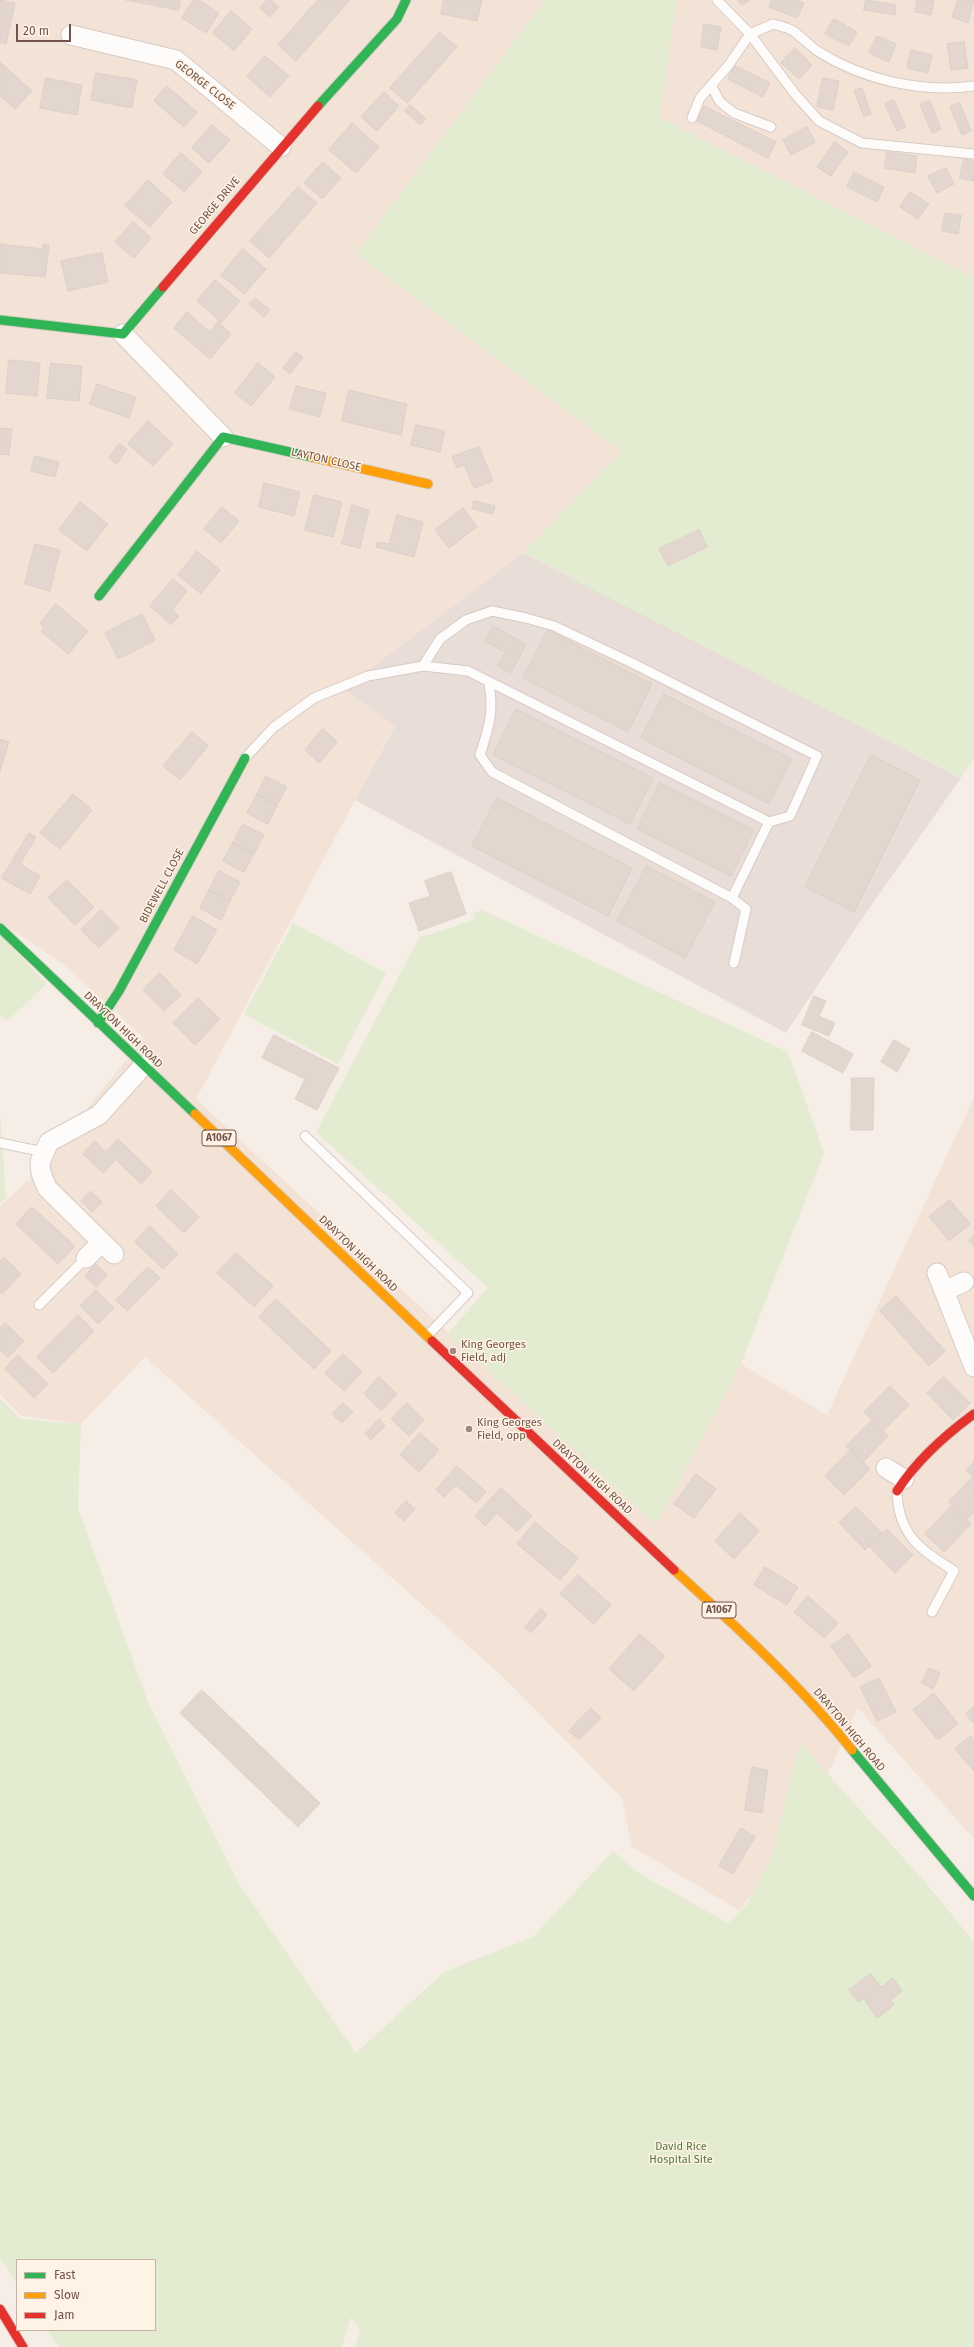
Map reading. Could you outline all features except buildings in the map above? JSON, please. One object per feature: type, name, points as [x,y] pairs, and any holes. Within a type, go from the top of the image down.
[{"type":"street","name":"GEORGE DRIVE","points":[[123,334],[281,147],[397,19],[406,0]]},
{"type":"street","name":"GEORGE CLOSE","points":[[71,35],[176,60],[281,147]]},
{"type":"street","points":[[0,320],[123,334],[223,437],[98,596]]},
{"type":"street","name":"LAYTON CLOSE","points":[[223,437],[428,484]]},
{"type":"street","name":"BIDEWELL CLOSE","points":[[98,1023],[119,991],[245,758]]},
{"type":"street","name":"DRAYTON HIGH ROAD","points":[[0,928],[610,1511],[740,1629],[822,1714],[881,1788],[974,1896]]},
{"type":"street","points":[[86,1258],[108,1248],[46,1188],[41,1173],[40,1162],[50,1142],[99,1114],[143,1066]]},
{"type":"street","points":[[964,1282],[940,1282],[974,1367]]},
{"type":"street","points":[[886,1468],[901,1485],[927,1452],[974,1414]]},
{"type":"street","points":[[0,2309],[23,2347]]},
{"type":"lane","points":[[717,0],[750,34],[795,94],[819,121],[862,143],[974,154]]},
{"type":"lane","points":[[692,118],[700,98],[737,54],[750,34],[773,24],[792,30],[818,52],[860,74],[912,85],[948,89],[974,86]]},
{"type":"lane","points":[[711,85],[720,102],[734,113],[771,127]]},
{"type":"lane","points":[[245,758],[274,727],[314,698],[368,676],[423,666],[468,672],[768,822],[790,816],[817,756],[673,682],[554,626],[492,611],[466,620],[440,639],[423,666]]},
{"type":"lane","points":[[489,682],[492,701],[491,721],[480,755],[492,772],[732,898],[746,909],[734,963]]},
{"type":"lane","points":[[732,898],[768,822]]},
{"type":"lane","points":[[305,1136],[468,1293],[427,1336]]},
{"type":"lane","points":[[0,1143],[44,1152]]},
{"type":"lane","points":[[39,1305],[86,1258]]},
{"type":"lane","points":[[901,1485],[897,1504],[903,1525],[912,1540],[954,1571],[932,1612]]},
{"type":"shaded area","points":[[0,0],[545,0],[356,254],[622,451],[523,553],[345,689],[395,725],[196,1099],[656,1525],[741,1364],[827,1415],[974,1097],[974,1839],[858,1708],[798,1840],[739,1910],[632,1847],[622,1798],[503,1677],[145,1357],[81,1424],[22,1416],[0,1394],[0,1206],[33,1176],[144,1038],[63,964],[0,922]]},
{"type":"shaded area","points":[[672,0],[974,0],[974,278],[659,117]]},
{"type":"shaded area","points":[[523,553],[961,778],[859,923],[786,1033],[355,800],[395,726],[344,689]]},
{"type":"green space","points":[[545,0],[677,0],[659,117],[974,278],[974,759],[961,778],[523,553],[622,451],[356,254]]},
{"type":"green space","points":[[482,910],[788,1052],[824,1153],[741,1364],[656,1525],[448,1333],[488,1288],[316,1132],[419,938],[476,919],[473,913]]},
{"type":"green space","points":[[293,923],[386,973],[338,1064],[244,1014]]},
{"type":"green space","points":[[0,933],[46,984],[8,1021],[0,1015]]},
{"type":"green space","points":[[0,1112],[6,1198],[0,1203]]},
{"type":"green space","name":"David Rice Hospital Site","points":[[0,1399],[21,1419],[81,1424],[78,1508],[148,1702],[239,1884],[356,2053],[444,1972],[533,1937],[613,1851],[640,1874],[728,1923],[748,1903],[772,1856],[800,1743],[925,1882],[974,1942],[974,2347],[355,2347],[360,2331],[351,2317],[342,2347],[59,2347],[48,2331],[156,2331],[156,2259],[16,2259],[16,2282],[0,2258]]},
{"type":"traffic: fast","points":[[318,106],[397,19],[406,0]]},
{"type":"traffic: fast","points":[[0,320],[123,334],[163,287]]},
{"type":"traffic: fast","points":[[99,596],[223,437],[312,457]]},
{"type":"traffic: fast","points":[[98,1023],[119,991],[245,758]]},
{"type":"traffic: fast","points":[[0,928],[195,1114]]},
{"type":"traffic: fast","points":[[852,1750],[974,1896]]},
{"type":"traffic: slow","points":[[312,457],[428,484]]},
{"type":"traffic: slow","points":[[195,1114],[432,1341]]},
{"type":"traffic: slow","points":[[674,1570],[789,1679],[852,1750]]},
{"type":"traffic: jam","points":[[163,287],[318,106]]},
{"type":"traffic: jam","points":[[432,1341],[674,1570]]},
{"type":"traffic: jam","points":[[897,1491],[922,1459],[952,1431],[974,1414]]},
{"type":"traffic: jam","points":[[0,2309],[23,2347]]},
{"type":"place","name":"King Georges Field, adj","points":[[453,1351]]},
{"type":"place","name":"King Georges Field, opp","points":[[469,1429]]}]
